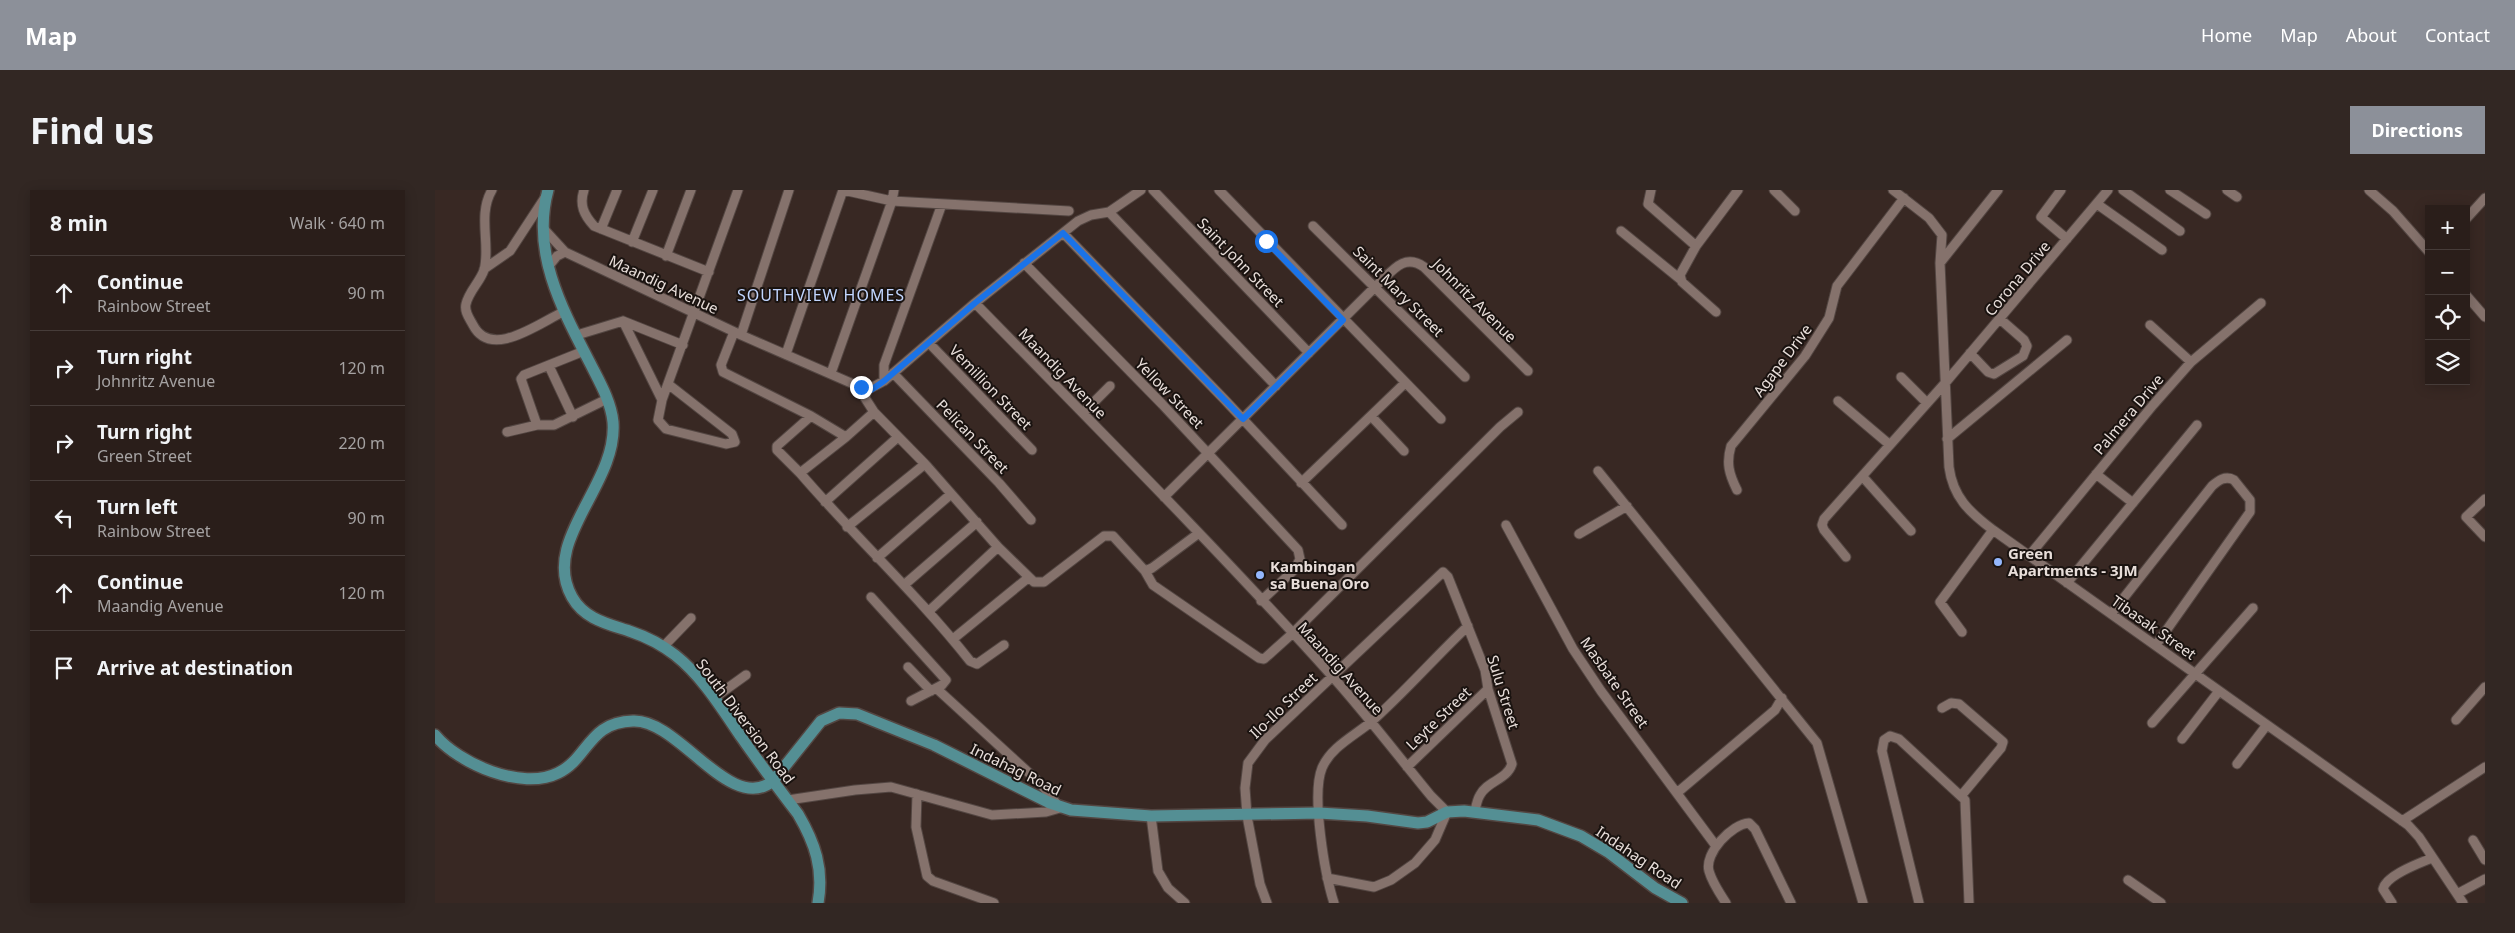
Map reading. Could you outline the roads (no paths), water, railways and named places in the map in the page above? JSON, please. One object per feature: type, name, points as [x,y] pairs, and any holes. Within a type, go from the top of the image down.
[{"type":"main road","name":"South Diversion Road","points":[[547,193],[543,228],[548,267],[563,312],[577,335],[607,399],[613,422],[608,460],[602,478],[568,543],[563,573],[571,596],[584,613],[602,622],[638,634],[663,647],[685,664],[714,698],[809,832],[819,862],[821,883],[818,903]]},
{"type":"main road","name":"Indahag Road","points":[[773,781],[821,721],[839,713],[852,713],[870,717],[934,745],[1060,808],[1151,816],[1247,816],[1319,813],[1367,816],[1418,823],[1427,822],[1447,812],[1475,811],[1538,820],[1560,826],[1608,852],[1655,888],[1680,902]]},
{"type":"main road","points":[[435,735],[460,758],[485,770],[516,776],[549,776],[569,766],[599,732],[619,723],[639,720],[661,728],[731,782],[754,789],[765,787],[773,781]]},
{"type":"street","points":[[492,190],[485,214],[484,269],[466,305],[466,312],[481,337],[495,342],[503,341],[563,312]]},
{"type":"street","points":[[584,190],[581,199],[587,218],[601,229],[709,272]]},
{"type":"street","points":[[601,229],[617,190]]},
{"type":"street","points":[[633,242],[653,190]]},
{"type":"street","points":[[666,256],[691,190]]},
{"type":"street","points":[[668,384],[732,434],[735,442],[731,444],[718,442],[666,429],[659,423],[662,400],[738,190]]},
{"type":"street","points":[[789,190],[738,333],[721,365],[723,372],[811,416],[846,437]]},
{"type":"street","points":[[786,354],[843,190],[892,202],[1069,211]]},
{"type":"street","points":[[831,373],[892,202],[894,190]]},
{"type":"street","points":[[1141,190],[1109,212],[1091,215],[1063,233],[975,303],[884,381],[867,390],[865,398],[874,412],[1034,582],[1044,582],[1099,538],[1108,535],[1113,536],[1145,570],[1153,585],[1259,658],[1266,658],[1293,634],[1499,428],[1518,412]]},
{"type":"street","name":"Saint John Street","points":[[1153,190],[1309,353]]},
{"type":"street","points":[[1219,190],[1441,419]]},
{"type":"street","points":[[1651,190],[1648,204],[1696,246]]},
{"type":"street","points":[[1680,279],[1681,271],[1696,246],[1738,190]]},
{"type":"street","points":[[1774,190],[1795,211]]},
{"type":"street","name":"Tibasak Street","points":[[1893,190],[1940,230],[1943,240],[1940,263],[1949,472],[1956,493],[1967,510],[2197,674],[2266,726],[2402,821],[2414,831],[2463,903]]},
{"type":"street","points":[[1940,263],[1998,190]]},
{"type":"street","points":[[2061,190],[2041,217],[2067,239]]},
{"type":"street","name":"Corona Drive","points":[[1846,557],[1822,525],[1829,513],[1946,382],[2108,190]]},
{"type":"street","points":[[2123,190],[2180,231]]},
{"type":"street","points":[[2170,190],[2206,214]]},
{"type":"street","points":[[2227,190],[2237,197]]},
{"type":"street","points":[[2369,190],[2393,211],[2427,250]]},
{"type":"street","points":[[484,269],[510,251],[547,193]]},
{"type":"street","name":"Agape Drive","points":[[1737,490],[1729,475],[1728,464],[1731,446],[1805,356],[1829,318],[1833,294],[1837,286],[1904,198]]},
{"type":"street","points":[[2470,215],[2485,198]]},
{"type":"street","points":[[884,381],[884,365],[942,204]]},
{"type":"street","points":[[2097,204],[2162,250]]},
{"type":"street","points":[[1109,212],[1276,386]]},
{"type":"street","name":"Saint Mary Street","points":[[1313,226],[1465,377]]},
{"type":"street","name":"Maandig Avenue","points":[[543,228],[565,252],[694,313],[867,390]]},
{"type":"street","points":[[1621,232],[1680,279],[1716,312]]},
{"type":"street","points":[[1063,233],[1243,419],[1342,525]]},
{"type":"street","points":[[548,267],[557,256],[565,252]]},
{"type":"street","name":"Johnritz Avenue","points":[[1164,497],[1375,286],[1401,264],[1409,261],[1417,262],[1528,372]]},
{"type":"street","name":"Yellow Street","points":[[1024,263],[1208,452],[1300,554],[1299,563],[1261,601]]},
{"type":"street","points":[[2470,299],[2484,315]]},
{"type":"street","name":"Palmera Drive","points":[[2029,556],[2191,362],[2261,302]]},
{"type":"street","name":"Maandig Avenue","points":[[975,303],[1199,533],[1333,677],[1407,767],[1447,812]]},
{"type":"street","points":[[1970,353],[1988,372],[1994,374],[2023,356],[2027,346],[2024,340],[2000,319]]},
{"type":"street","points":[[577,335],[623,321],[683,345]]},
{"type":"street","points":[[623,321],[662,400]]},
{"type":"street","points":[[2150,325],[2191,362]]},
{"type":"street","points":[[1947,439],[2067,340]]},
{"type":"street","name":"Vemillion Street","points":[[929,343],[1032,450]]},
{"type":"street","points":[[537,425],[521,378],[524,375],[583,351]]},
{"type":"street","points":[[549,366],[573,417]]},
{"type":"street","name":"Pelican Street","points":[[893,373],[999,483],[1031,520]]},
{"type":"street","points":[[1901,377],[1927,403]]},
{"type":"street","points":[[1301,483],[1405,383]]},
{"type":"street","points":[[1083,413],[1110,386]]},
{"type":"street","points":[[507,432],[537,425],[554,425],[607,399]]},
{"type":"street","points":[[1837,401],[1890,445]]},
{"type":"street","points":[[800,473],[874,412]]},
{"type":"street","points":[[811,416],[777,446],[777,450],[800,473],[847,527],[929,611],[975,664],[1005,645]]},
{"type":"street","points":[[1371,416],[1404,451]]},
{"type":"street","points":[[2067,583],[2197,425]]},
{"type":"street","points":[[825,502],[898,437]]},
{"type":"street","points":[[847,527],[925,464]]},
{"type":"street","points":[[1598,471],[1812,735],[1821,752],[1863,903]]},
{"type":"street","points":[[2096,474],[2133,503]]},
{"type":"street","points":[[1863,477],[1911,531]]},
{"type":"street","points":[[2111,614],[2212,486],[2227,478],[2239,485],[2247,495],[2251,507],[2246,519],[2156,645]]},
{"type":"street","points":[[877,558],[951,494]]},
{"type":"street","points":[[2485,499],[2466,517],[2485,537]]},
{"type":"street","points":[[1579,534],[1627,506]]},
{"type":"street","points":[[904,585],[977,522]]},
{"type":"street","name":"Masbate Street","points":[[1506,525],[1573,649],[1615,710],[1678,792],[1716,846]]},
{"type":"street","points":[[1962,632],[1940,602],[1993,530]]},
{"type":"street","points":[[1145,570],[1151,568],[1199,533]]},
{"type":"street","points":[[929,611],[999,547]]},
{"type":"street","name":"Sulu Street","points":[[1443,572],[1448,577],[1485,670],[1488,689],[1512,764],[1505,775],[1488,785],[1480,794],[1475,811]]},
{"type":"street","name":"Ilo-Ilo Street","points":[[1267,903],[1260,884],[1247,816],[1246,776],[1250,758],[1265,740],[1443,572]]},
{"type":"street","points":[[953,639],[1029,578]]},
{"type":"street","points":[[871,597],[946,678],[944,684],[911,701]]},
{"type":"street","points":[[2153,723],[2176,694],[2197,674],[2253,608]]},
{"type":"street","points":[[663,647],[691,618]]},
{"type":"street","points":[[1334,903],[1327,878],[1319,813],[1318,783],[1327,758],[1371,722],[1468,626]]},
{"type":"street","points":[[788,800],[883,786],[897,788],[992,815],[1046,812],[1060,808],[1041,783],[908,667]]},
{"type":"street","points":[[714,698],[746,675]]},
{"type":"street","points":[[2456,720],[2485,688]]},
{"type":"street","name":"Leyte Street","points":[[1407,767],[1488,689]]},
{"type":"street","points":[[2182,739],[2219,691]]},
{"type":"street","points":[[1678,792],[1775,710],[1782,698]]},
{"type":"street","points":[[1942,708],[1951,703],[1959,704],[2003,742],[2001,748],[1961,796]]},
{"type":"street","points":[[2237,764],[2266,726]]},
{"type":"street","points":[[1919,903],[1882,750],[1884,740],[1890,736],[1899,739],[1965,800],[1969,903]]},
{"type":"street","points":[[2402,821],[2485,767]]},
{"type":"street","points":[[917,794],[916,827],[927,876],[933,881],[994,903]]},
{"type":"street","points":[[1327,878],[1374,887],[1391,880],[1415,863],[1435,840],[1447,812]]},
{"type":"street","points":[[1151,816],[1158,871],[1168,888],[1185,903]]},
{"type":"street","points":[[1726,903],[1708,868],[1716,846],[1743,823],[1753,825],[1791,903]]},
{"type":"street","points":[[2473,840],[2485,860]]},
{"type":"street","points":[[2392,903],[2383,888],[2386,882],[2410,867],[2432,858]]},
{"type":"street","points":[[2457,894],[2485,878]]},
{"type":"street","points":[[2128,880],[2161,903]]},
{"type":"place","name":"Green Apartments - 3JM","points":[[1998,562]]},
{"type":"place","name":"Kambingan sa Buena Oro","points":[[1260,575]]},
{"type":"district","name":"SOUTHVIEW HOMES","points":[[821,295]]}]
